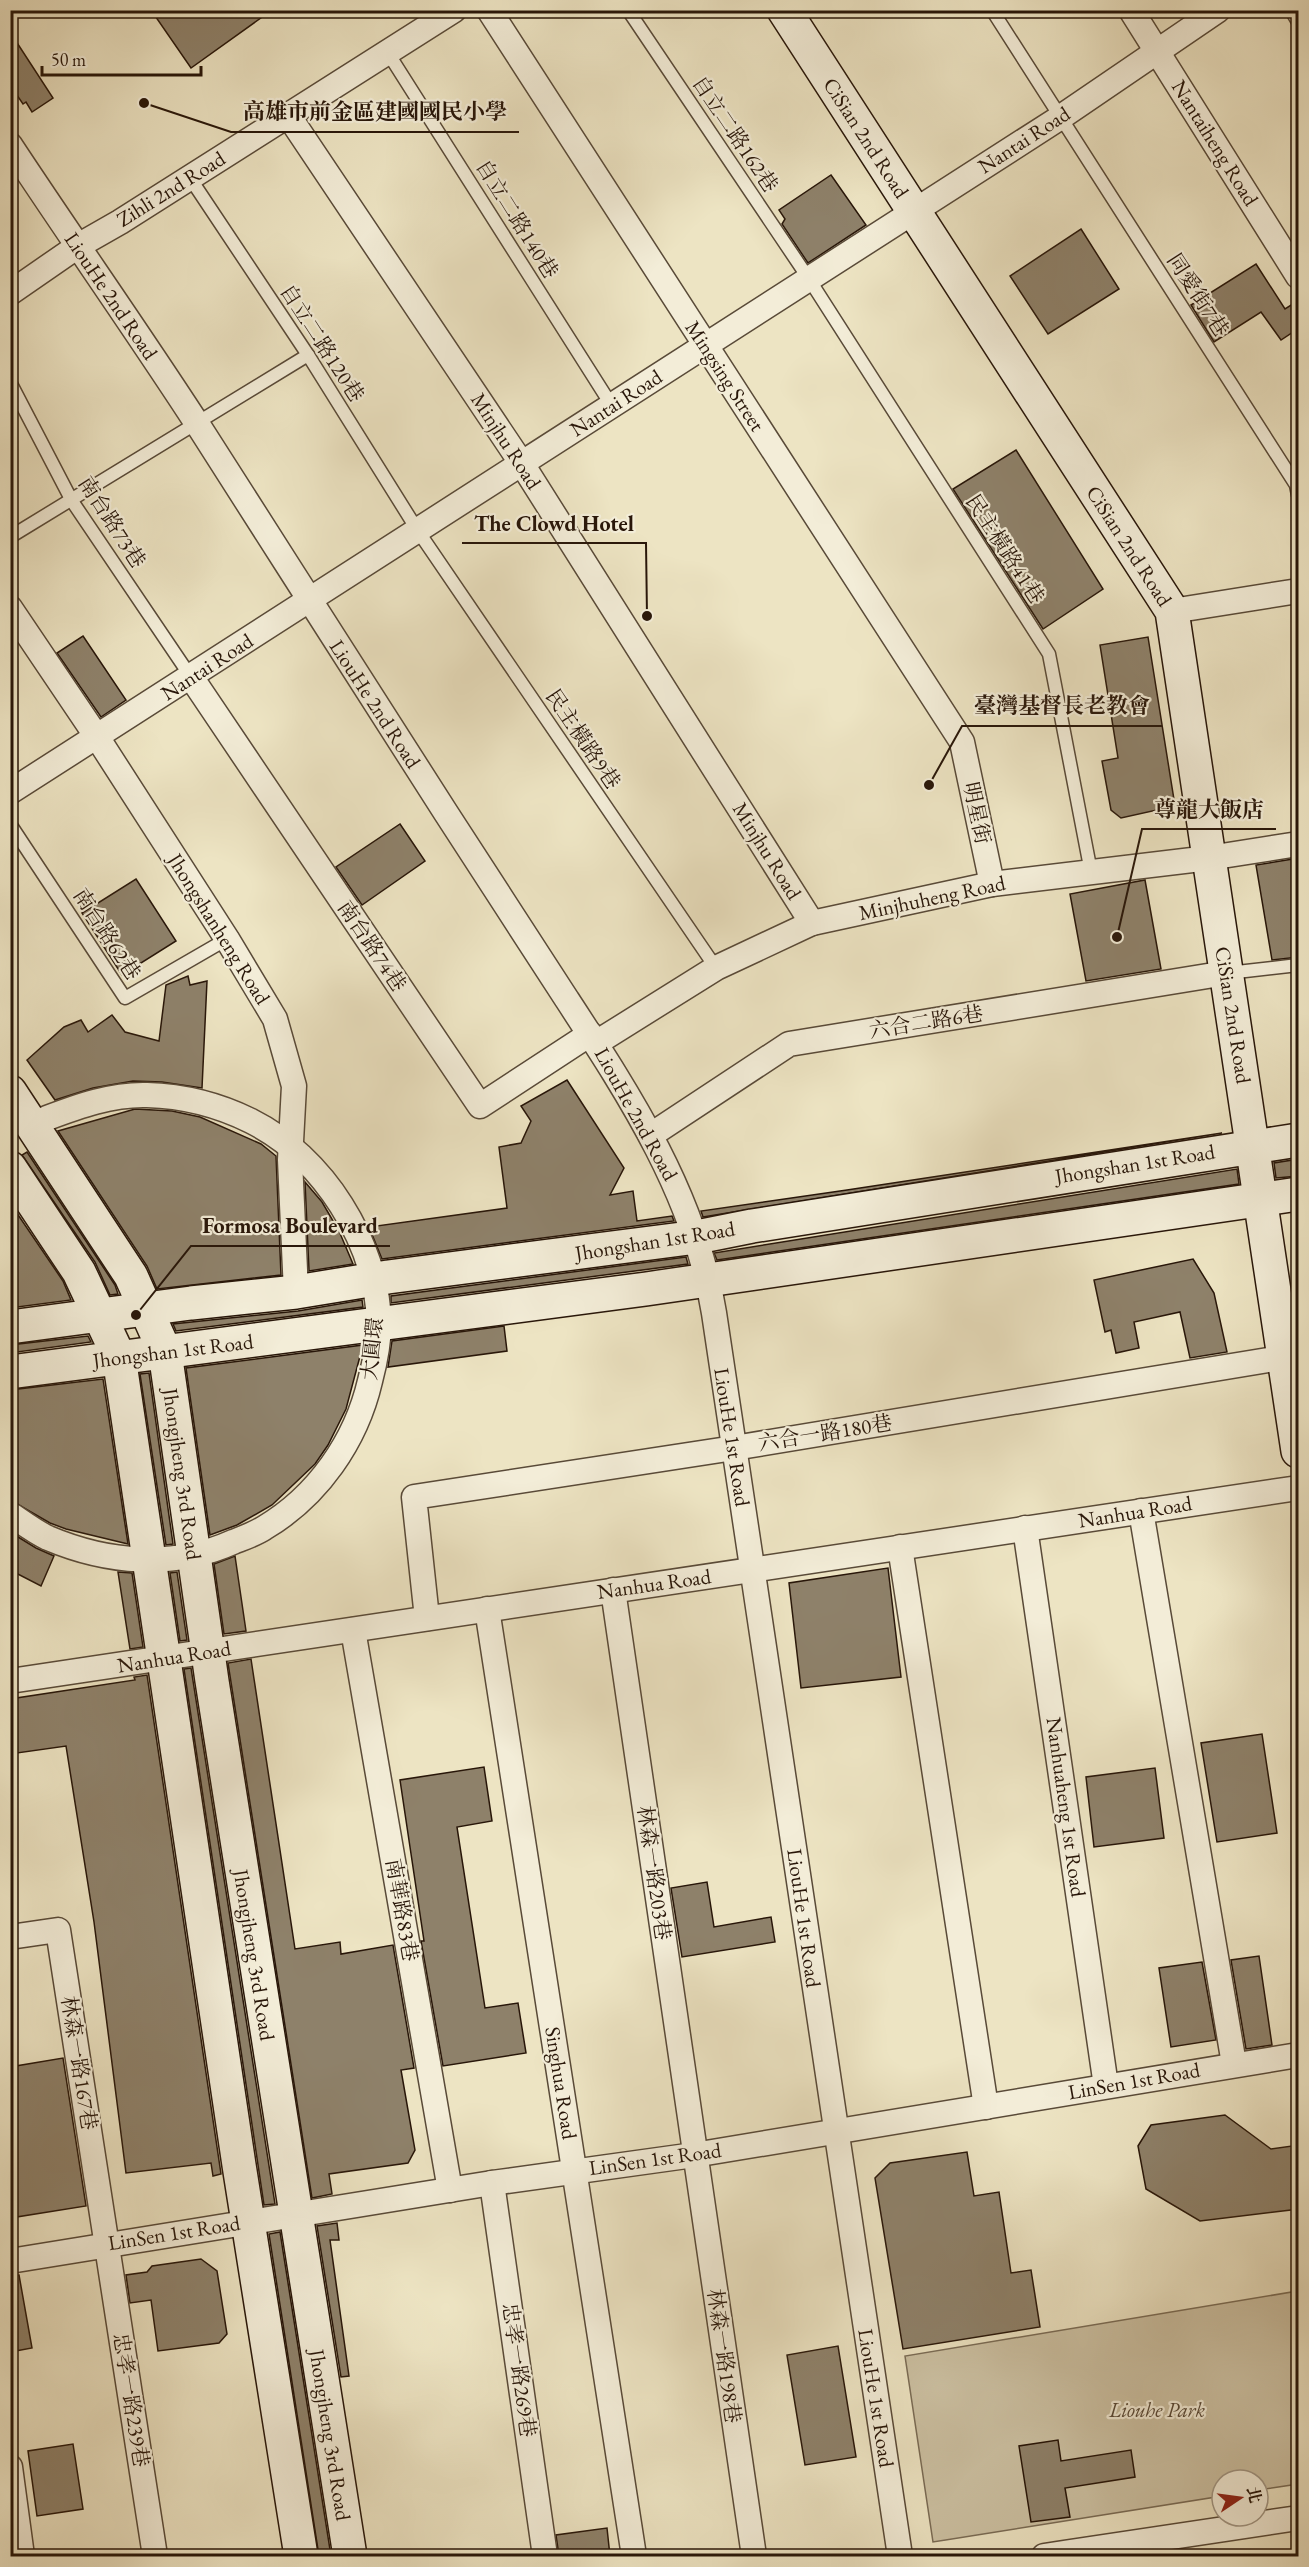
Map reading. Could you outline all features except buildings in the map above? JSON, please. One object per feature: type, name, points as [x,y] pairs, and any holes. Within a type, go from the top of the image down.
[{"type":"street","name":"Zihli 2nd Road","points":[[10,292],[78,246],[388,54],[454,10]]},
{"type":"street","name":"Mingsing Street","points":[[489,10],[706,345]]},
{"type":"street","name":"CiSian 2nd Road","points":[[784,10],[1172,610],[1252,1146],[1292,1356],[1299,1451]]},
{"type":"street","name":"Nantaiheng Road","points":[[1131,10],[1299,276]]},
{"type":"street","name":"Nantai Road","points":[[10,792],[1061,117],[1218,10]]},
{"type":"street","name":"Minjhu Road","points":[[288,116],[522,464],[812,923]]},
{"type":"street","name":"LiouHe 2nd Road","points":[[10,145],[197,423],[309,601],[593,1039],[651,1135],[681,1197],[697,1237],[708,1279]]},
{"type":"street","name":"明星街","points":[[706,345],[962,742],[992,884]]},
{"type":"street","points":[[1172,610],[1299,591]]},
{"type":"street","name":"Jhongshanheng Road","points":[[10,608],[97,737],[227,939],[275,1020],[294,1086],[290,1160],[296,1292]]},
{"type":"street","name":"南台路74巷","points":[[191,677],[480,1106],[593,1039]]},
{"type":"street","name":"Minjhuheng Road","points":[[593,1039],[716,968],[812,923],[992,884],[1209,858],[1299,844]]},
{"type":"street","name":"六合二路6巷","points":[[651,1135],[789,1044],[1226,973]]},
{"type":"street","name":"Jhongjheng 3rd Road","points":[[10,1092],[131,1276],[165,1352],[208,1652],[350,2556]]},
{"type":"street","name":"大圓環","points":[[10,1514],[46,1537],[97,1555],[149,1560],[194,1556],[216,1550],[264,1528],[306,1497],[340,1456],[363,1409],[376,1358],[379,1323],[373,1280],[362,1245],[335,1194],[292,1148],[251,1121],[200,1102],[146,1095],[91,1102],[47,1118]]},
{"type":"street","name":"Jhongshan 1st Road","points":[[10,1327],[296,1292],[697,1237],[752,1226],[1299,1140]]},
{"type":"street","points":[[10,1168],[80,1272],[119,1357],[248,2222],[301,2556]]},
{"type":"street","name":"Jhongshan 1st Road","points":[[10,1372],[646,1290],[708,1279],[1299,1194]]},
{"type":"street","name":"LiouHe 1st Road","points":[[708,1279],[900,2556]]},
{"type":"street","name":"六合一路180巷","points":[[427,1618],[414,1497],[734,1448],[1292,1356]]},
{"type":"street","name":"Nanhua Road","points":[[10,1682],[1299,1488]]},
{"type":"street","points":[[1141,1511],[1234,2064]]},
{"type":"street","name":"Nanhuaheng 1st Road","points":[[1025,1528],[1106,2086]]},
{"type":"street","points":[[900,1547],[986,2107]]},
{"type":"street","name":"林森一路203巷","points":[[613,1590],[694,2155]]},
{"type":"street","name":"Singhua Road","points":[[487,1609],[634,2556]]},
{"type":"street","name":"南華路83巷","points":[[353,1630],[450,2190]]},
{"type":"street","name":"林森一路167巷","points":[[10,1936],[58,1930],[107,2244]]},
{"type":"street","name":"LinSen 1st Road","points":[[10,2261],[492,2183],[694,2155],[1299,2055]]},
{"type":"street","name":"林森一路198巷","points":[[694,2155],[754,2556]]},
{"type":"street","name":"忠孝一路269巷","points":[[492,2183],[545,2556]]},
{"type":"street","name":"忠孝一路239巷","points":[[107,2244],[155,2556]]},
{"type":"street","points":[[10,2467],[22,2556]]},
{"type":"street","points":[[1044,2556],[1299,2518]]},
{"type":"lane","name":"自立二路162巷","points":[[628,10],[809,279]]},
{"type":"lane","name":"同愛街7巷","points":[[992,10],[1296,485],[1299,495]]},
{"type":"lane","points":[[1291,10],[1299,22]]},
{"type":"lane","name":"自立二路140巷","points":[[388,54],[612,406]]},
{"type":"lane","name":"自立二路120巷","points":[[189,178],[308,355],[418,531]]},
{"type":"lane","name":"民主橫路41巷","points":[[809,279],[1049,654],[1091,872]]},
{"type":"lane","points":[[10,537],[308,355]]},
{"type":"lane","name":"南台路73巷","points":[[10,382],[72,501],[191,677]]},
{"type":"lane","name":"民主橫路9巷","points":[[418,531],[716,968]]},
{"type":"lane","name":"南台路62巷","points":[[10,824],[125,998],[227,939]]},
{"type":"lane","points":[[1226,973],[1299,964]]},
{"type":"green space","name":"Liouhe Park","points":[[1298,2291],[1298,2484],[1270,2488],[1270,2468],[1210,2468],[1210,2498],[933,2542],[905,2356]]},
{"type":"place","name":"高雄市前金區建國國民小學","points":[[144,103]]},
{"type":"place","name":"The Clowd Hotel","points":[[647,616]]},
{"type":"place","name":"臺灣基督長老教會","points":[[929,785]]},
{"type":"place","name":"尊龍大飯店","points":[[1117,937]]},
{"type":"place","name":"Formosa Boulevard","points":[[136,1315]]}]
